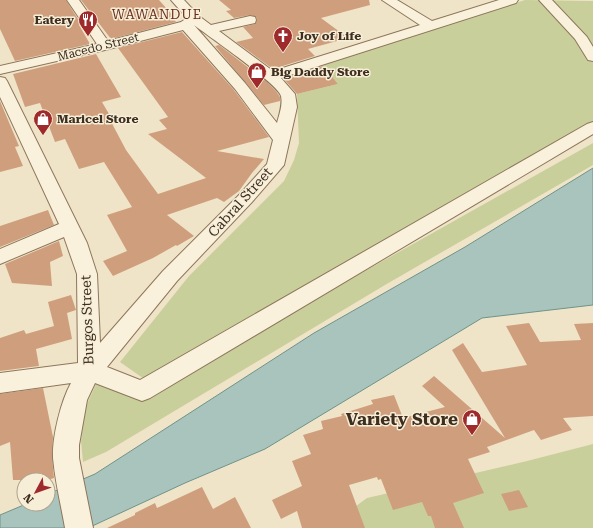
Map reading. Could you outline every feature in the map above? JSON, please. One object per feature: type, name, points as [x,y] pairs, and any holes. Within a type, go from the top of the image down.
[{"type":"street","points":[[73,0],[106,46]]},
{"type":"street","points":[[177,0],[190,22],[281,139]]},
{"type":"street","points":[[388,0],[429,25]]},
{"type":"street","points":[[190,22],[208,30],[271,76],[512,0]]},
{"type":"street","points":[[545,0],[580,37],[593,57]]},
{"type":"street","points":[[208,30],[250,20]]},
{"type":"street","name":"Macedo Street","points":[[0,70],[106,46],[190,22]]},
{"type":"street","name":"Cabral Street","points":[[90,371],[170,276],[246,198],[275,165],[289,107],[288,94],[271,76]]},
{"type":"street","name":"Burgos Street","points":[[0,82],[77,244],[87,274],[90,371],[75,399],[69,428],[66,458],[79,528]]},
{"type":"street","points":[[0,383],[90,371],[142,391],[593,127]]},
{"type":"street","points":[[0,257],[69,227]]},
{"type":"green space","points":[[525,0],[593,1],[593,121],[147,381],[120,362],[189,276],[284,181],[294,160],[299,143],[297,94],[338,84],[322,66]]},
{"type":"green space","points":[[593,143],[593,165],[385,285],[106,452],[83,462],[81,441],[85,408],[97,382],[144,398],[274,322]]},
{"type":"green space","points":[[593,444],[593,528],[326,528],[367,498]]},
{"type":"water","points":[[593,168],[593,305],[482,318],[265,449],[185,483],[88,528],[0,528],[0,515],[16,508],[16,512],[56,512],[56,491],[95,474],[314,333],[465,247]]},
{"type":"building","points":[[0,0],[66,0],[81,24],[79,25],[90,44],[15,61],[0,29]]},
{"type":"building","points":[[81,0],[159,0],[176,19],[174,19],[176,22],[111,39]]},
{"type":"building","points":[[219,0],[369,0],[370,5],[321,18],[348,38],[308,49],[315,56],[273,69],[236,42],[253,38],[243,27],[255,24],[257,20],[256,17],[250,15],[234,18],[226,11],[231,10]]},
{"type":"building","points":[[182,32],[234,90],[269,137],[217,151],[264,159],[239,191],[224,202],[217,198],[167,215],[194,236],[153,258],[113,276],[103,261],[127,251],[107,215],[132,207],[104,162],[79,169],[65,139],[55,142],[40,103],[25,107],[13,74],[96,54],[121,97],[102,102],[109,114],[107,114],[126,150],[158,194],[206,178],[148,134],[167,129],[159,120],[168,117],[118,48]]},
{"type":"building","points":[[219,45],[267,82],[276,91],[280,97],[280,101],[264,105],[215,46]]},
{"type":"building","points":[[323,66],[338,84],[297,94],[284,79]]},
{"type":"building","points":[[0,101],[19,146],[15,147],[23,166],[0,172]]},
{"type":"building","points":[[48,210],[54,225],[0,247],[0,226]]},
{"type":"building","points":[[59,241],[63,256],[50,262],[52,286],[12,283],[5,264]]},
{"type":"building","points":[[71,295],[76,310],[67,313],[72,339],[36,349],[39,366],[0,371],[0,338],[24,330],[26,334],[54,326],[48,302]]},
{"type":"building","points":[[529,323],[540,342],[581,340],[574,324],[593,323],[593,416],[563,418],[572,430],[541,440],[534,430],[487,447],[490,452],[468,459],[484,493],[453,503],[464,528],[435,528],[431,516],[428,516],[422,502],[393,510],[381,479],[378,480],[377,477],[349,485],[365,528],[302,528],[297,511],[281,519],[272,500],[302,486],[292,461],[311,454],[303,435],[323,429],[321,421],[342,416],[341,414],[373,404],[371,400],[394,395],[403,418],[445,407],[422,386],[434,376],[505,438],[452,350],[463,343],[482,372],[527,365],[506,326]]},
{"type":"building","points":[[43,388],[53,437],[52,458],[53,472],[16,472],[16,480],[13,480],[10,442],[0,446],[0,394]]},
{"type":"building","points":[[202,487],[213,509],[235,497],[251,528],[107,528],[135,515],[135,513],[155,503],[157,508]]},
{"type":"building","points":[[519,490],[528,507],[509,511],[501,494]]},
{"type":"place","name":"Eatery","points":[[88,37]]},
{"type":"place","name":"Joy of Life","points":[[283,53]]},
{"type":"place","name":"Big Daddy Store","points":[[257,89]]},
{"type":"place","name":"Maricel Store","points":[[43,136]]},
{"type":"place","name":"Variety Store","points":[[472,436]]},
{"type":"district","name":"WAWANDUE","points":[[157,14]]}]
